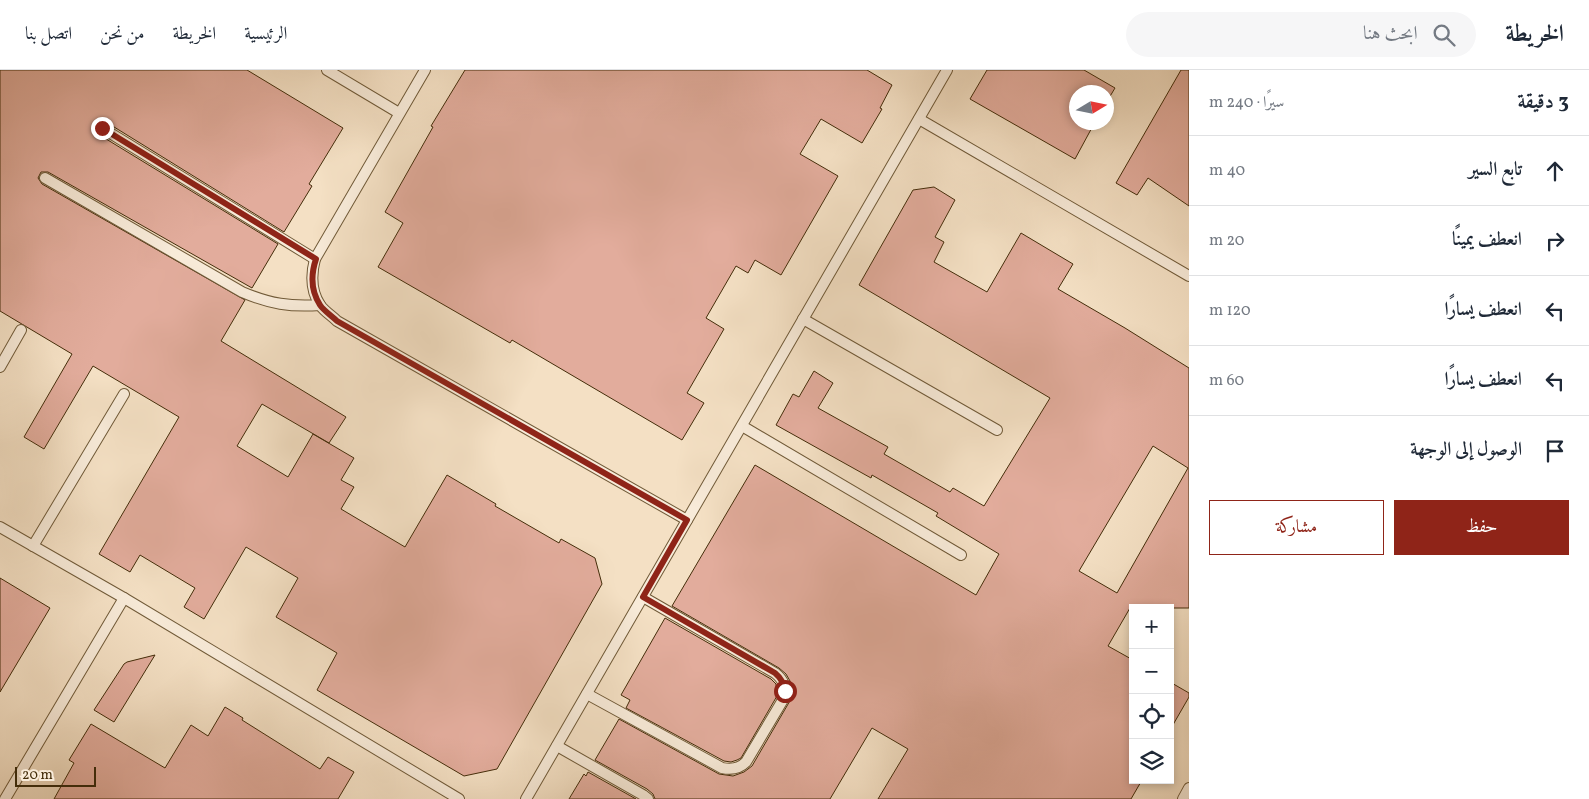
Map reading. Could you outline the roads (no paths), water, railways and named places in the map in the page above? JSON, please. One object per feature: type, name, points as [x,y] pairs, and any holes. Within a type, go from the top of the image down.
[{"type":"lane","points":[[327,70],[399,113]]},
{"type":"lane","points":[[424,70],[316,259],[312,270],[313,288],[320,305],[337,321],[687,520]]},
{"type":"lane","points":[[526,799],[947,70]]},
{"type":"lane","points":[[919,119],[1189,276]]},
{"type":"lane","points":[[102,128],[316,259]]},
{"type":"lane","points":[[44,178],[242,292],[260,300],[280,305],[300,307],[320,305]]},
{"type":"lane","points":[[803,319],[997,430]]},
{"type":"lane","points":[[0,367],[21,330]]},
{"type":"lane","points":[[33,546],[124,394]]},
{"type":"lane","points":[[742,426],[961,555]]},
{"type":"lane","points":[[0,527],[124,598],[459,799]]},
{"type":"lane","points":[[587,694],[727,770],[738,768],[746,762],[784,698],[784,684],[775,673],[643,597]]},
{"type":"lane","points":[[5,799],[124,598]]},
{"type":"lane","points":[[557,746],[648,799]]},
{"type":"lane","points":[[1183,799],[1189,788]]}]
